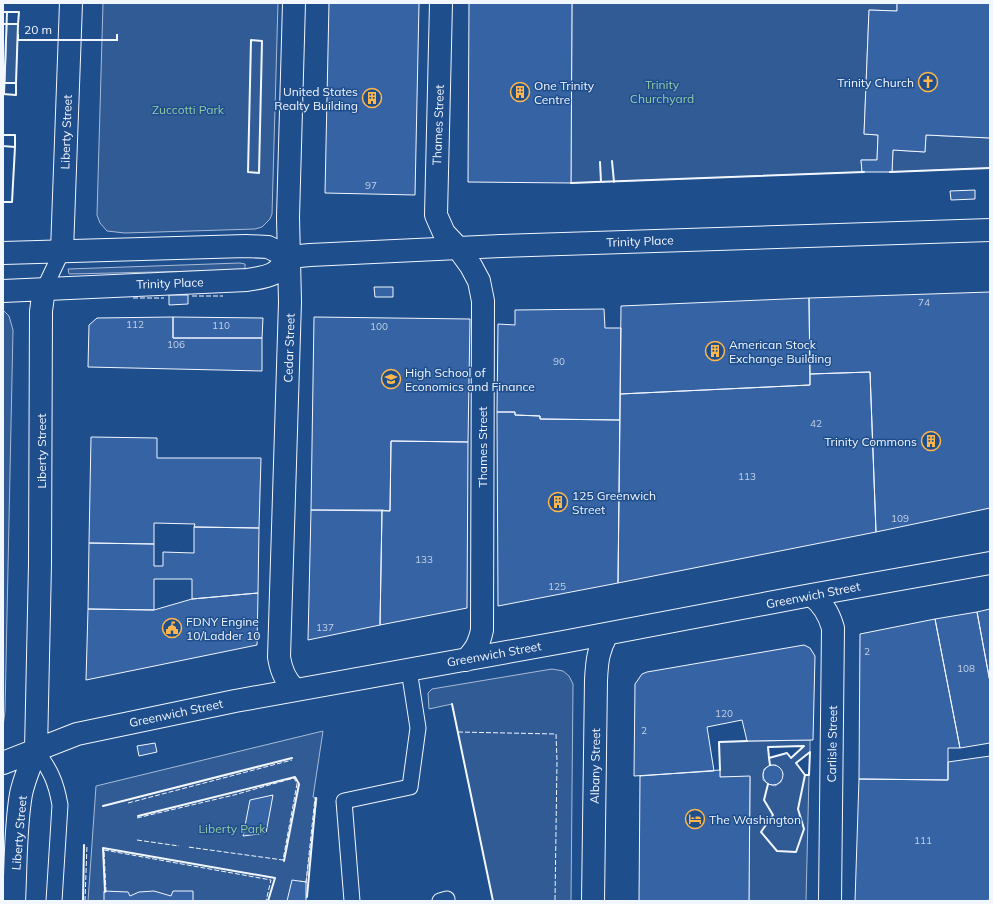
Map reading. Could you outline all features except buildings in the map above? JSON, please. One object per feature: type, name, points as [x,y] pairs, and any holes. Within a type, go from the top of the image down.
[{"type":"street","name":"Liberty Street","points":[[62,251],[71,3]]},
{"type":"street","name":"Cedar Street","points":[[294,3],[288,218],[290,302],[279,657],[284,677],[288,684],[295,689]]},
{"type":"street","name":"Thames Street","points":[[441,3],[436,215],[444,233],[458,248],[471,266],[479,281],[483,301],[482,630],[479,642],[474,651],[466,660]]},
{"type":"street","name":"Trinity Place","points":[[3,252],[252,246],[268,247],[289,257],[458,248],[990,230]]},
{"type":"street","name":"Trinity Place","points":[[3,291],[247,280],[276,273],[281,269],[289,257]]},
{"type":"street","name":"Liberty Street","points":[[14,901],[19,813],[26,777],[36,750],[40,549],[41,311],[44,289]]},
{"type":"street","name":"Greenwich Street","points":[[3,763],[77,734],[295,689],[466,660],[990,563]]},
{"type":"street","name":"Carlisle Street","points":[[811,595],[825,608],[833,628],[830,901]]},
{"type":"street","name":"Albany Street","points":[[594,901],[596,680],[600,646],[607,634]]},
{"type":"lane","name":"Liberty Street","points":[[44,289],[62,251]]},
{"type":"lane","points":[[352,901],[344,801],[410,787],[418,728],[409,670]]},
{"type":"lane","points":[[36,750],[52,774],[60,805],[54,901]]},
{"type":"shaded area","name":"Zuccotti Park","points":[[103,3],[278,3],[272,214],[270,219],[262,227],[255,229],[125,233],[107,231],[100,223],[97,215]]},
{"type":"shaded area","name":"Trinity Churchyard","points":[[572,3],[897,3],[897,11],[869,10],[864,134],[878,135],[877,160],[861,160],[862,172],[571,183]]},
{"type":"shaded area","points":[[7,24],[18,24],[16,83],[5,83]]},
{"type":"shaded area","points":[[926,135],[990,138],[990,168],[892,172],[893,150],[925,152]]},
{"type":"shaded area","points":[[245,264],[245,268],[243,270],[69,274],[68,269]]},
{"type":"shaded area","points":[[3,310],[9,316],[13,330],[5,711],[3,727]]},
{"type":"shaded area","points":[[552,669],[563,671],[569,676],[573,684],[571,901],[493,901],[452,704],[429,709],[428,693],[432,689]]},
{"type":"shaded area","name":"Liberty Park","points":[[323,731],[313,797],[317,798],[306,882],[300,881],[300,901],[88,901],[96,786]]},
{"type":"shaded area","points":[[810,740],[810,752],[796,763],[805,775],[809,775],[806,901],[749,901],[750,777],[720,777],[719,742]],"holes":[[[804,746],[791,758],[787,753],[769,758],[768,747]],[[770,765],[776,765],[783,773],[781,782],[775,786],[768,784],[763,780],[764,769]]]},
{"type":"fence","points":[[192,296],[223,296]]},
{"type":"fence","points":[[133,298],[164,298]]},
{"type":"fence","points":[[458,732],[556,734],[555,901]]},
{"type":"fence","points":[[128,803],[292,760]]},
{"type":"fence","points":[[137,818],[234,795],[294,778],[297,784],[283,860],[188,847]]},
{"type":"fence","points":[[306,883],[315,798]]},
{"type":"fence","points":[[137,840],[179,846]]},
{"type":"fence","points":[[85,901],[87,845]]},
{"type":"fence","points":[[106,892],[104,850],[271,880],[266,901]]},
{"type":"wall","points":[[3,12],[19,12],[18,24],[3,24]]},
{"type":"wall","points":[[4,94],[7,12]]},
{"type":"wall","points":[[16,83],[18,24]]},
{"type":"wall","points":[[251,40],[262,41],[259,173],[248,172],[251,40]]},
{"type":"wall","points":[[3,83],[16,83],[16,95],[3,94]]},
{"type":"wall","points":[[3,135],[15,135],[15,147],[3,146]]},
{"type":"wall","points":[[3,135],[3,146]]},
{"type":"wall","points":[[3,202],[12,202],[15,147]]},
{"type":"wall","points":[[612,161],[614,182]]},
{"type":"wall","points":[[600,162],[601,182]]},
{"type":"wall","points":[[890,172],[990,168]]},
{"type":"wall","points":[[571,183],[864,172]]},
{"type":"wall","points":[[452,704],[493,901]]},
{"type":"wall","points":[[720,770],[719,742],[747,741]]},
{"type":"wall","points":[[769,758],[768,747],[804,746],[791,758],[787,753],[769,758],[770,765]]},
{"type":"wall","points":[[768,784],[764,800],[773,815],[761,832],[777,851],[796,852],[804,829],[798,809],[805,775],[796,763],[810,752],[809,775],[805,775]]},
{"type":"wall","points":[[103,806],[292,758]]},
{"type":"wall","points":[[138,816],[295,777],[299,784],[284,861]]},
{"type":"wall","points":[[307,897],[316,798]]},
{"type":"wall","points":[[83,901],[84,845]]},
{"type":"wall","points":[[105,892],[103,848],[275,878],[268,901]]},
{"type":"place","name":"Trinity Church","points":[[928,82]]},
{"type":"place","name":"One Trinity Centre","points":[[520,92]]},
{"type":"place","name":"United States Realty Building","points":[[372,98]]},
{"type":"place","name":"American Stock Exchange Building","points":[[715,351]]},
{"type":"place","name":"High School of Economics and Finance","points":[[391,379]]},
{"type":"place","name":"Trinity Commons","points":[[931,441]]},
{"type":"place","name":"125 Greenwich Street","points":[[558,502]]},
{"type":"place","name":"FDNY Engine 10/Ladder 10","points":[[172,628]]},
{"type":"place","name":"The Washington","points":[[695,819]]}]
